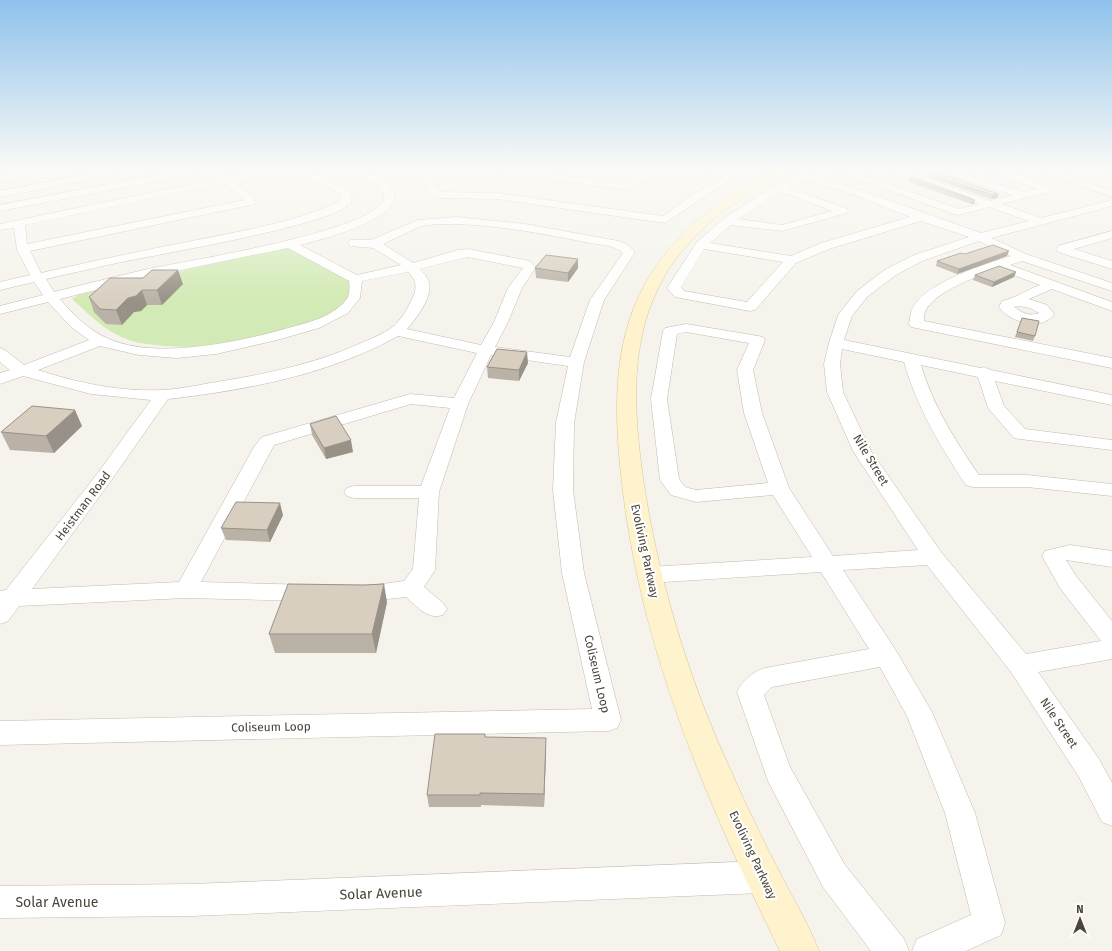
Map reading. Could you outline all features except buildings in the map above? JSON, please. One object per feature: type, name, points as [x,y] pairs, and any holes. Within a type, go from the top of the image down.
[{"type":"street","points":[[0,227],[65,213]]},
{"type":"street","points":[[23,249],[196,213]]},
{"type":"street","points":[[0,286],[117,259],[254,232],[324,213]]},
{"type":"street","points":[[0,310],[146,273],[290,244],[363,221],[375,213]]},
{"type":"street","points":[[622,213],[665,220],[674,213]]},
{"type":"street","name":"Evoliving Parkway","points":[[715,213],[701,224],[676,251],[658,277],[642,307],[635,330],[626,377],[626,407],[633,494],[638,529],[649,575],[672,660],[690,710],[762,877],[800,951]]},
{"type":"street","points":[[737,213],[701,245],[674,288],[680,294],[750,307],[778,278],[792,260],[824,246],[921,218]]},
{"type":"street","points":[[727,222],[782,228],[834,213]]},
{"type":"street","points":[[909,213],[980,237],[1022,257],[1112,287]]},
{"type":"street","points":[[1019,213],[1040,221]]},
{"type":"street","name":"Nile Street","points":[[1070,213],[980,237],[918,258],[891,272],[862,294],[845,315],[836,343],[832,364],[835,392],[862,451],[933,557],[1020,665],[1089,768],[1112,812]]},
{"type":"street","name":"Coliseum Loop","points":[[0,733],[608,720],[574,573],[563,490],[565,423],[576,362],[598,300],[630,254],[624,247],[561,233],[496,224],[460,221],[418,223],[373,244]]},
{"type":"street","points":[[19,223],[23,249],[29,265],[51,298],[68,316],[101,341],[132,350],[162,354],[198,352],[265,339],[311,325],[334,315],[349,305],[356,294],[355,279]]},
{"type":"street","points":[[1112,234],[1062,249],[1112,265]]},
{"type":"street","points":[[1094,239],[1112,244]]},
{"type":"street","points":[[0,353],[4,358],[23,371],[75,387],[109,392],[163,395],[230,385],[290,372],[330,360],[364,348],[396,331],[412,314],[422,295],[422,282],[412,267],[373,244],[354,242]]},
{"type":"street","points":[[4,604],[186,590],[368,594],[411,588],[424,570],[429,492],[460,404],[501,322],[515,288],[530,267],[526,264],[468,253],[458,254],[412,267],[355,279],[290,244]]},
{"type":"street","points":[[701,245],[792,260]]},
{"type":"street","points":[[1022,257],[975,272],[940,290],[918,312],[916,324],[1112,363]]},
{"type":"street","points":[[998,265],[1051,286],[1112,307]]},
{"type":"street","points":[[1018,302],[1027,294],[1051,286]]},
{"type":"street","points":[[779,488],[696,496],[678,491],[670,480],[660,399],[662,372],[670,331],[686,328],[758,340],[745,370],[753,413],[779,488],[886,656],[919,712],[960,813],[989,922],[929,951]]},
{"type":"street","points":[[396,331],[486,350],[576,362]]},
{"type":"street","points":[[0,379],[101,341]]},
{"type":"street","points":[[836,343],[984,372],[1112,400]]},
{"type":"street","points":[[911,358],[924,400],[940,433],[973,481],[1027,481],[1112,490]]},
{"type":"street","points":[[984,372],[996,408],[1020,434],[1112,445]]},
{"type":"street","name":"Heistman Road","points":[[4,604],[69,526],[163,395]]},
{"type":"street","points":[[186,590],[263,447],[268,441],[410,399],[460,404]]},
{"type":"street","points":[[354,492],[429,492]]},
{"type":"street","points":[[1112,559],[1070,552],[1053,556],[1068,582],[1112,638]]},
{"type":"street","points":[[649,575],[933,557]]},
{"type":"street","points":[[411,588],[435,609]]},
{"type":"street","points":[[1020,665],[1112,649]]},
{"type":"street","points":[[886,656],[765,678],[750,692],[778,772],[834,876],[892,951]]},
{"type":"street","name":"Solar Avenue","points":[[0,902],[192,900],[762,877]]},
{"type":"green space","points":[[285,247],[291,247],[352,280],[352,295],[344,305],[330,314],[312,322],[269,335],[216,345],[178,347],[140,343],[120,336],[103,326],[72,299],[78,295]]}]
